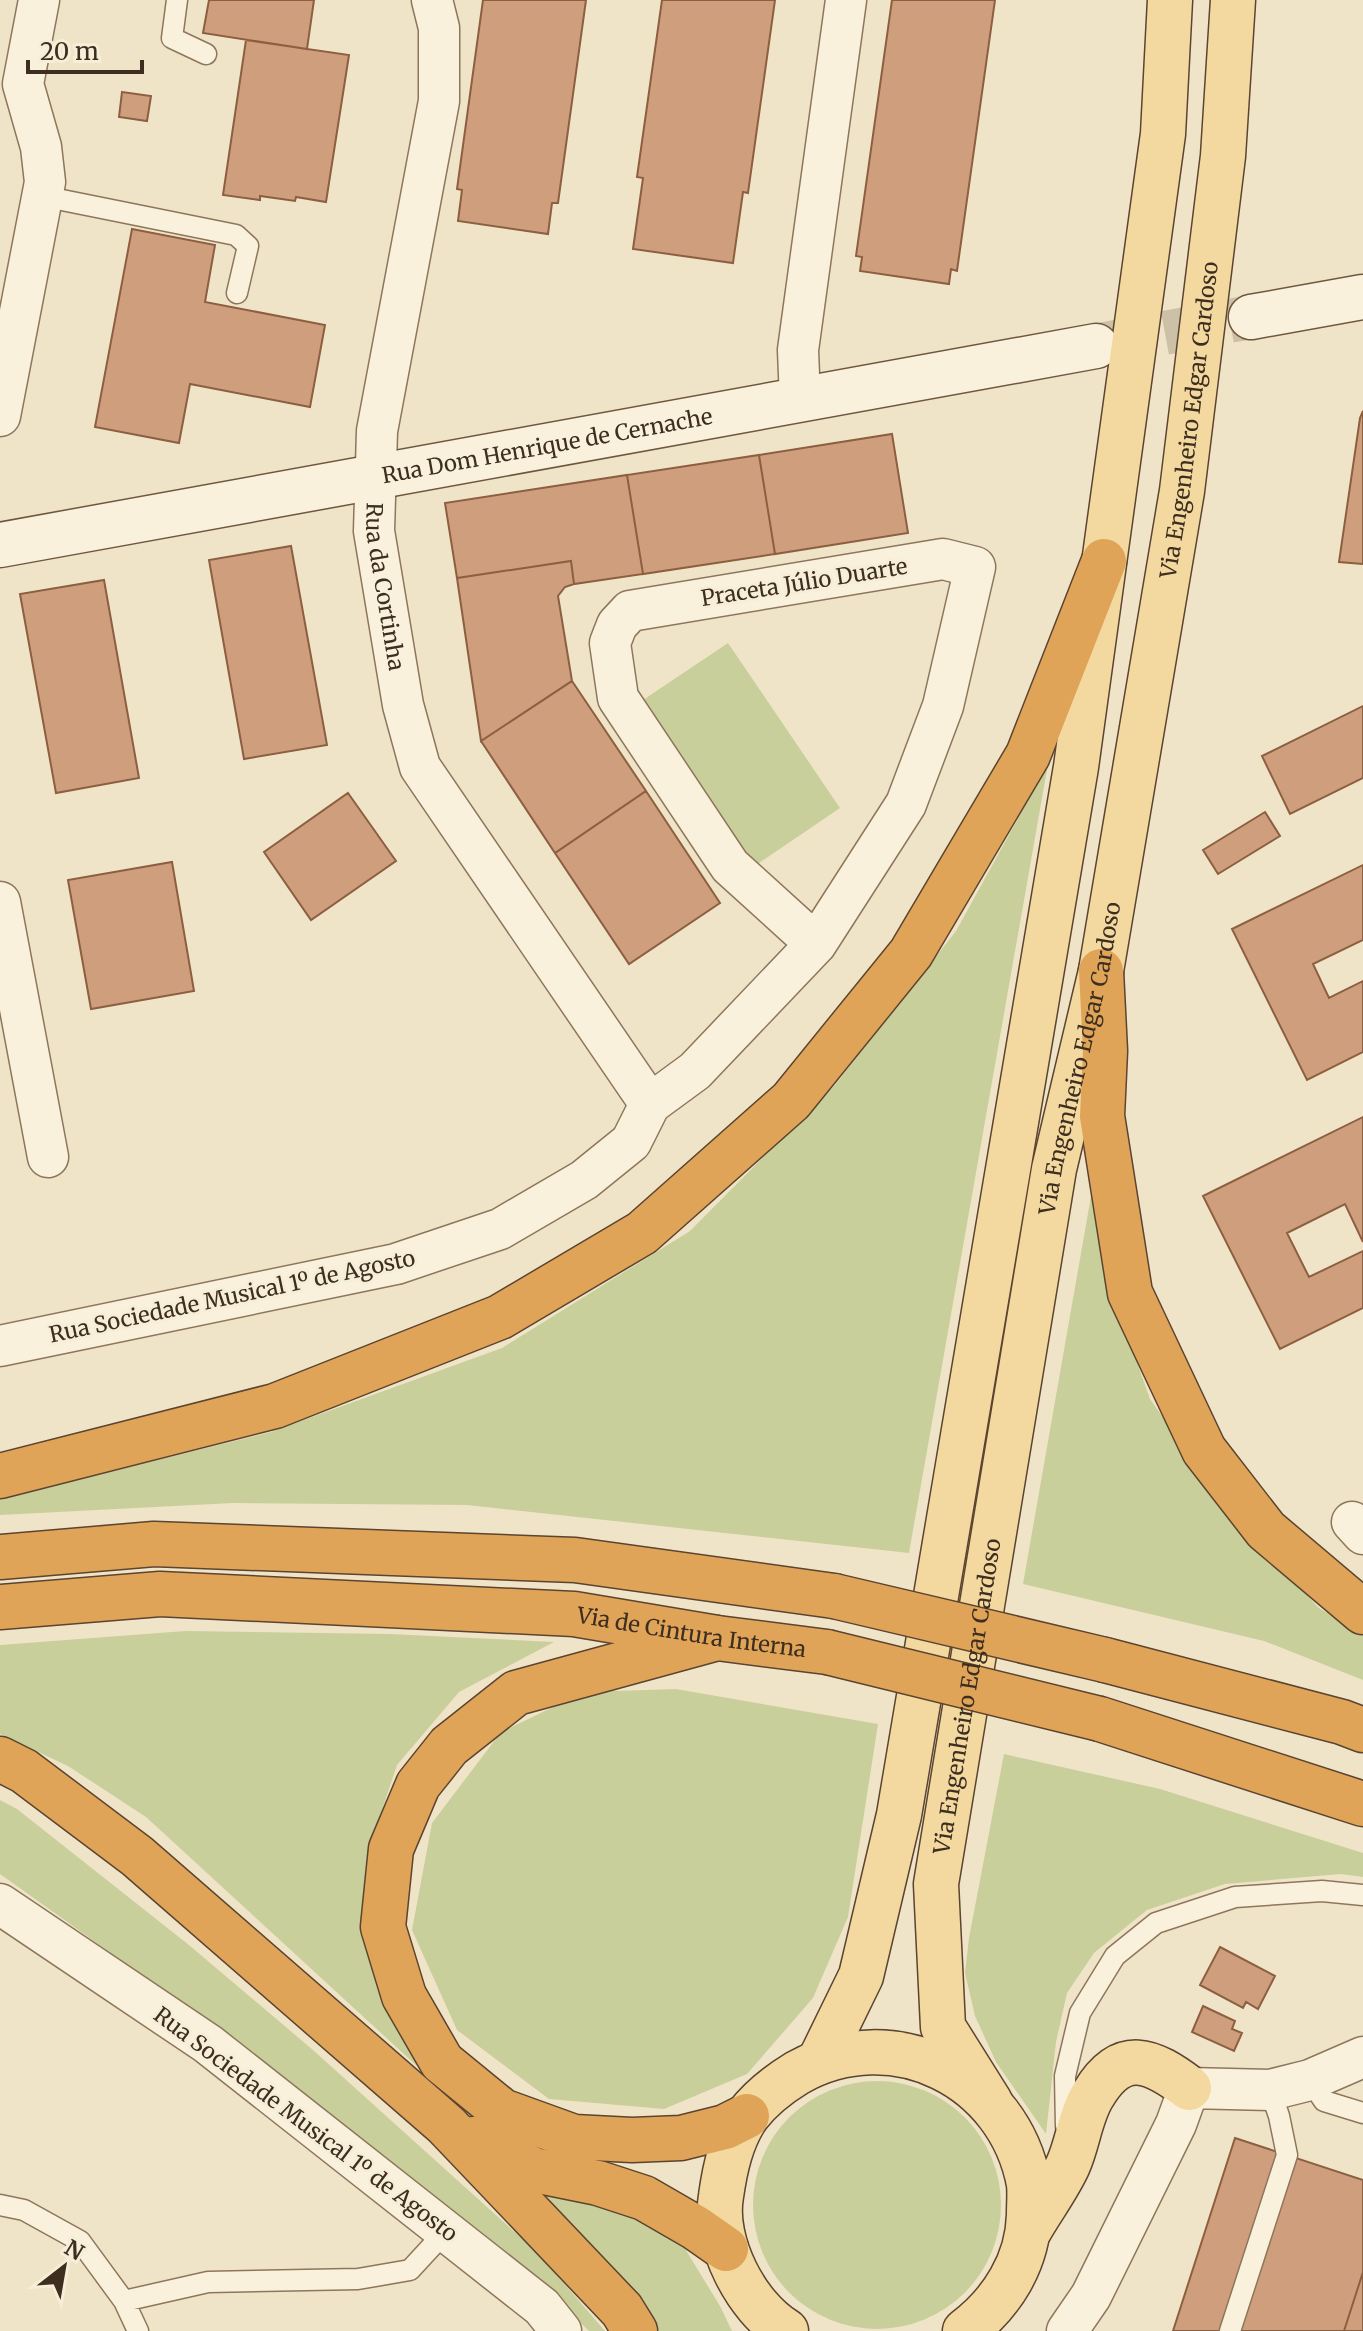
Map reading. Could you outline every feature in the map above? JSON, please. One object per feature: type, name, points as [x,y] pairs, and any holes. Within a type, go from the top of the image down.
[{"type":"highway","points":[[0,1476],[275,1406],[500,1317],[642,1233],[791,1101],[911,953],[1028,755],[1104,561]]},
{"type":"highway","points":[[1101,971],[1105,1051],[1102,1116],[1130,1293],[1204,1450],[1266,1530],[1363,1612]]},
{"type":"highway","points":[[0,1557],[154,1544],[575,1560],[834,1596],[1105,1660],[1363,1730]]},
{"type":"highway","name":"Via de Cintura Interna","points":[[0,1607],[160,1594],[574,1614],[717,1638],[827,1652],[1100,1719],[1363,1804]]},
{"type":"highway","points":[[717,1638],[516,1693],[449,1746],[418,1785],[391,1849],[383,1927],[404,1996],[442,2062],[502,2111],[574,2137],[632,2140],[681,2138],[725,2127],[747,2116]]},
{"type":"highway","points":[[0,1759],[24,1771],[137,1856],[446,2125],[622,2310],[635,2331]]},
{"type":"highway","points":[[446,2125],[534,2170],[598,2183],[644,2198],[726,2249]]},
{"type":"main road","name":"Via Engenheiro Edgar Cardoso","points":[[820,2060],[861,1976],[899,1815],[1076,767],[1163,134],[1170,0]]},
{"type":"main road","name":"Via Engenheiro Edgar Cardoso","points":[[1029,2232],[1029,2185],[1016,2141],[943,2027],[936,1884],[1054,1169],[1101,971],[1182,491],[1223,156],[1233,0]]},
{"type":"main road","points":[[780,2329],[746,2291],[726,2249],[719,2204],[727,2158],[747,2116],[780,2083],[820,2060],[865,2051],[912,2055],[954,2073],[990,2102]]},
{"type":"main road","points":[[965,2331],[988,2313],[1014,2275],[1029,2232],[1068,2166],[1092,2096],[1112,2071],[1132,2061],[1147,2064],[1162,2068],[1189,2088]]},
{"type":"street","points":[[0,416],[45,182],[41,147],[23,84],[39,0]]},
{"type":"street","name":"Rua da Cortinha","points":[[432,0],[439,28],[439,101],[377,431],[374,531],[403,705],[420,767],[650,1104]]},
{"type":"street","points":[[800,400],[798,350],[846,0]]},
{"type":"street","points":[[1251,317],[1363,297]]},
{"type":"street","name":"Rua Dom Henrique de Cernache","points":[[0,545],[1096,346]]},
{"type":"street","name":"Praceta Júlio Duarte","points":[[650,1104],[695,1071],[816,944],[906,804],[943,706],[975,567],[943,559],[630,611],[617,625],[610,643],[618,698],[730,866],[816,944]]},
{"type":"street","points":[[0,902],[48,1157]]},
{"type":"street","name":"Rua Sociedade Musical 1º de Agosto","points":[[0,1346],[396,1264],[500,1229],[584,1180],[631,1142],[650,1104]]},
{"type":"street","name":"Rua Sociedade Musical 1º de Agosto","points":[[0,1904],[208,2044],[542,2307],[561,2331]]},
{"type":"street","points":[[1067,2331],[1091,2296],[1176,2124],[1189,2088],[1270,2090],[1310,2080],[1363,2057]]},
{"type":"lane","points":[[177,0],[172,38],[206,54]]},
{"type":"lane","points":[[42,196],[236,235],[248,246],[237,293]]},
{"type":"lane","points":[[1068,2166],[1065,2076],[1080,2013],[1115,1956],[1156,1923],[1235,1897],[1322,1891],[1363,1895]]},
{"type":"lane","points":[[1310,2080],[1324,2101],[1363,2113]]},
{"type":"lane","points":[[1230,2331],[1287,2155],[1270,2090]]},
{"type":"lane","points":[[0,2205],[24,2210],[80,2241],[124,2301],[138,2331]]},
{"type":"lane","points":[[124,2301],[208,2282],[358,2279],[410,2270],[446,2231]]},
{"type":"green space","points":[[728,643],[840,808],[753,867],[643,700]]},
{"type":"green space","points":[[1048,764],[909,1553],[467,1505],[233,1503],[0,1515],[0,1499],[271,1432],[502,1348],[690,1231],[835,1085],[956,931]]},
{"type":"green space","points":[[1094,1179],[1113,1295],[1150,1399],[1237,1522],[1319,1608],[1363,1635],[1363,1680],[1264,1641],[1023,1584]]},
{"type":"green space","points":[[185,1631],[390,1634],[554,1642],[459,1692],[397,1765],[369,1849],[408,2040],[455,2101],[146,1817],[68,1766],[0,1734],[0,1645]]},
{"type":"green space","points":[[676,1689],[878,1724],[848,1917],[813,1998],[747,2074],[664,2109],[549,2099],[457,2030],[412,1930],[432,1823],[501,1732],[584,1692]]},
{"type":"green space","points":[[1004,1754],[1160,1789],[1363,1853],[1363,1877],[1341,1874],[1225,1884],[1147,1910],[1094,1953],[1067,1993],[1056,2042],[1046,2134],[996,2062],[975,2016],[965,1973]]},
{"type":"green space","points":[[0,1800],[17,1809],[189,1945],[313,2050],[538,2253],[605,2331],[589,2331],[526,2270],[108,1951],[0,1874]]},
{"type":"green space","points":[[877,2081],[901,2083],[925,2090],[965,2117],[992,2157],[999,2181],[999,2229],[992,2253],[965,2293],[925,2320],[901,2327],[877,2329],[853,2327],[829,2320],[789,2293],[762,2253],[755,2229],[753,2205],[755,2181],[762,2157],[789,2117],[829,2090],[853,2083]]},
{"type":"green space","points":[[530,2183],[643,2216],[684,2247],[732,2331],[652,2331],[630,2296],[582,2235]]},
{"type":"building","points":[[209,0],[314,0],[307,49],[203,33]]},
{"type":"building","points":[[483,0],[586,0],[558,203],[552,203],[548,234],[458,221],[462,190],[457,189]]},
{"type":"building","points":[[662,0],[775,0],[748,193],[743,192],[733,263],[633,249],[643,178],[637,177]]},
{"type":"building","points":[[892,0],[995,0],[957,271],[951,269],[949,284],[860,271],[862,257],[856,256]]},
{"type":"building","points":[[246,40],[349,55],[326,202],[296,197],[295,201],[223,195]]},
{"type":"building","points":[[122,92],[151,96],[147,121],[119,117]]},
{"type":"building","points":[[132,229],[215,245],[205,302],[325,325],[310,407],[190,384],[179,443],[95,427]]},
{"type":"building","points":[[1363,411],[1363,564],[1339,562]]},
{"type":"building","points":[[892,434],[908,533],[775,554],[759,455]]},
{"type":"building","points":[[759,455],[775,554],[643,574],[627,475]]},
{"type":"building","points":[[627,475],[643,574],[574,584],[571,561],[457,578],[445,503]]},
{"type":"building","points":[[291,546],[327,745],[244,759],[209,560]]},
{"type":"building","points":[[571,561],[574,584],[565,587],[558,596],[572,681],[481,741],[457,578]]},
{"type":"building","points":[[104,580],[139,778],[56,793],[20,594]]},
{"type":"building","points":[[572,681],[646,791],[555,853],[481,741]]},
{"type":"building","points":[[1363,706],[1363,778],[1290,814],[1262,756]]},
{"type":"building","points":[[646,791],[720,903],[629,964],[555,853]]},
{"type":"building","points":[[348,793],[396,861],[311,920],[264,852]]},
{"type":"building","points":[[1265,812],[1280,836],[1218,874],[1203,850]]},
{"type":"building","points":[[172,862],[194,991],[91,1009],[68,880]]},
{"type":"building","points":[[1363,865],[1363,940],[1313,964],[1329,998],[1363,981],[1363,1052],[1307,1080],[1232,929]]},
{"type":"building","points":[[1363,1117],[1363,1242],[1345,1204],[1287,1233],[1309,1277],[1363,1251],[1363,1308],[1280,1349],[1203,1196]]},
{"type":"building","points":[[1220,1947],[1275,1976],[1258,2009],[1246,2002],[1243,2008],[1200,1985]]},
{"type":"building","points":[[1203,2006],[1235,2021],[1232,2029],[1242,2033],[1234,2051],[1192,2032]]},
{"type":"building","points":[[1235,2138],[1363,2180],[1363,2272],[1344,2331],[1173,2331]]},
{"type":"building","points":[[1363,2272],[1363,2331],[1344,2331]]},
{"type":"tunnel","points":[[1100,345],[1251,317]]}]
